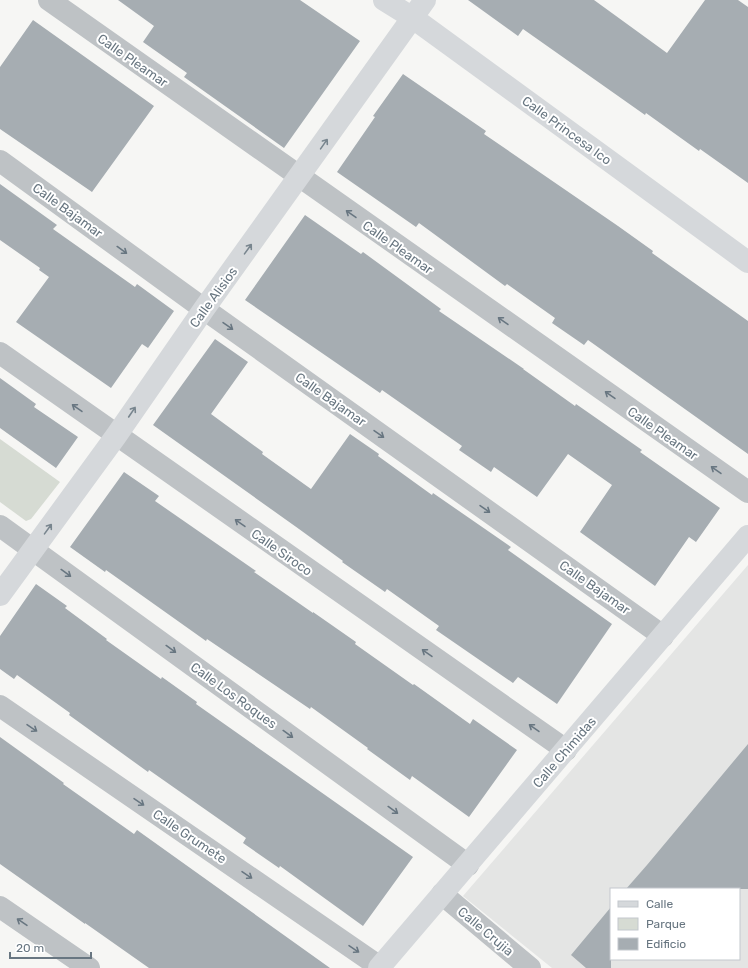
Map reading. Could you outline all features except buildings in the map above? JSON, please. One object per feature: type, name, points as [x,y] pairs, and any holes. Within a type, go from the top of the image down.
[{"type":"street","name":"Calle Pleamar","points":[[49,0],[748,492]]},
{"type":"street","name":"Calle Princesa Ico","points":[[384,0],[413,18],[748,262]]},
{"type":"street","name":"Calle Alisios","points":[[0,595],[116,436],[204,309],[300,177],[425,0]]},
{"type":"street","name":"Calle Bajamar","points":[[0,161],[204,309],[663,636]]},
{"type":"street","name":"Calle Siroco","points":[[0,353],[116,436],[566,750]]},
{"type":"street","name":"Calle Los Roques","points":[[0,526],[468,865]]},
{"type":"street","name":"Calle Chimidas","points":[[380,967],[748,536]]},
{"type":"street","name":"Calle Grumete","points":[[0,706],[380,967]]},
{"type":"street","name":"Calle Crujia","points":[[442,894],[530,968]]},
{"type":"street","points":[[0,907],[89,968]]},
{"type":"shaded area","points":[[748,565],[748,968],[552,968],[463,896]]},
{"type":"green space","points":[[0,439],[60,482],[31,519],[26,521],[0,502]]}]
